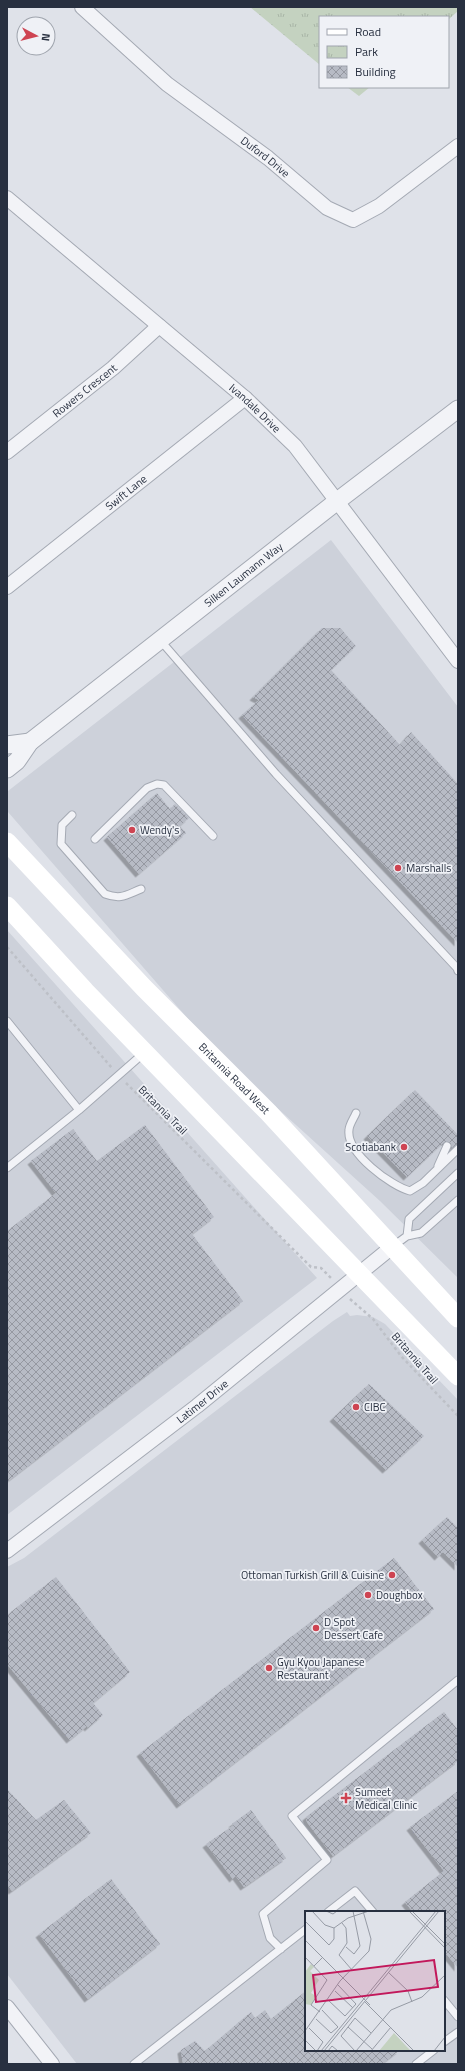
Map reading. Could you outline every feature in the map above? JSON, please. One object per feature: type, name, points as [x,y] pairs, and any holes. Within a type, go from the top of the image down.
[{"type":"main road","name":"Britannia Road West","points":[[7,842],[144,988],[400,1241],[458,1318]]},
{"type":"main road","points":[[7,906],[145,1052],[458,1376]]},
{"type":"street","name":"Duford Drive","points":[[82,7],[167,84],[268,158],[327,208],[353,220],[379,206],[458,146]]},
{"type":"street","name":"Ivandale Drive","points":[[8,201],[245,398],[295,446],[458,661]]},
{"type":"street","name":"Rowers Crescent","points":[[7,452],[113,368],[159,326]]},
{"type":"street","name":"Swift Lane","points":[[7,587],[245,398]]},
{"type":"street","name":"Silken Laumann Way","points":[[7,769],[17,761],[30,742],[336,502],[458,409]]},
{"type":"street","name":"Silken Laumann Way","points":[[7,746],[30,742]]},
{"type":"street","name":"Latimer Drive","points":[[7,1550],[197,1406],[400,1241]]},
{"type":"street","points":[[7,2007],[52,2064]]},
{"type":"lane","points":[[160,640],[276,774],[457,968],[458,971]]},
{"type":"lane","points":[[95,839],[147,788],[156,784],[164,785],[213,836]]},
{"type":"lane","points":[[72,815],[62,826],[60,844],[105,894],[115,898],[123,897],[141,889]]},
{"type":"lane","points":[[7,1021],[79,1110]]},
{"type":"lane","points":[[7,1168],[79,1110],[145,1052]]},
{"type":"lane","points":[[356,1113],[348,1130],[352,1146],[387,1181],[401,1189],[410,1191],[423,1183],[458,1149]]},
{"type":"lane","points":[[437,1168],[447,1146]]},
{"type":"lane","points":[[400,1241],[409,1219],[458,1173]]},
{"type":"lane","points":[[400,1241],[421,1232],[458,1200]]},
{"type":"lane","points":[[281,1949],[270,1938],[263,1914],[327,1860],[292,1816],[458,1680]]},
{"type":"lane","points":[[329,1911],[355,1891],[372,1911]]},
{"type":"lane","points":[[134,2064],[305,1931]]},
{"type":"lane","points":[[445,2001],[458,2017]]},
{"type":"lane","points":[[445,2041],[458,2032]]},
{"type":"lane","points":[[416,2064],[433,2051]]},
{"type":"path","name":"Britannia Trail","points":[[7,947],[119,1076],[310,1267],[321,1268]]},
{"type":"path","name":"Britannia Trail","points":[[361,1311],[373,1319],[401,1356],[458,1416]]},
{"type":"shaded area","points":[[331,540],[458,707],[458,1278],[380,1201],[223,1059],[8,812],[8,791]]},
{"type":"shaded area","points":[[7,930],[317,1278],[7,1515]]},
{"type":"shaded area","points":[[347,1312],[350,1316],[357,1315],[373,1317],[385,1324],[458,1400],[458,2064],[77,2064],[7,1974],[7,1567],[24,1558],[333,1321]]},
{"type":"green space","points":[[250,7],[458,7],[458,11],[449,19],[449,16],[319,16],[319,64]]},
{"type":"green space","points":[[333,7],[395,7],[383,16],[339,16]]},
{"type":"green space","points":[[348,88],[369,88],[359,96]]},
{"type":"building","points":[[322,628],[340,628],[356,646],[331,670],[400,745],[411,732],[458,784],[458,943],[242,715],[259,700],[253,697]]},
{"type":"building","points":[[157,793],[170,809],[175,804],[189,818],[180,826],[186,833],[139,874],[107,837]]},
{"type":"building","points":[[415,1090],[458,1135],[458,1144],[451,1148],[451,1143],[444,1142],[407,1177],[367,1136]]},
{"type":"building","points":[[145,1125],[214,1217],[192,1234],[243,1301],[7,1482],[7,1231],[56,1193],[31,1161],[73,1129],[97,1161]]},
{"type":"building","points":[[369,1384],[424,1436],[386,1470],[333,1418]]},
{"type":"building","points":[[447,1517],[458,1528],[458,1567],[443,1552],[438,1557],[422,1540]]},
{"type":"building","points":[[394,1558],[434,1609],[180,1805],[140,1753]]},
{"type":"building","points":[[56,1577],[130,1672],[93,1703],[103,1715],[88,1728],[87,1726],[70,1740],[7,1664],[7,1615]]},
{"type":"building","points":[[444,1712],[458,1730],[458,1761],[333,1856],[307,1822],[306,1817]]},
{"type":"building","points":[[7,1789],[36,1820],[64,1800],[91,1833],[12,1891],[7,1884]]},
{"type":"building","points":[[458,1791],[458,1968],[445,1952],[445,1911],[412,1911],[405,1902],[444,1871],[410,1827]]},
{"type":"building","points":[[251,1810],[286,1858],[244,1887],[236,1876],[233,1879],[206,1844],[234,1825],[232,1824]]},
{"type":"building","points":[[111,1879],[160,1944],[88,1999],[39,1934]]},
{"type":"building","points":[[305,1992],[305,2051],[399,2051],[382,2064],[183,2064],[181,2050],[195,2041],[205,2051],[251,2012],[255,2018],[265,2010],[271,2019]]},
{"type":"place","name":"Wendy's","points":[[132,830]]},
{"type":"place","name":"Marshalls","points":[[398,868]]},
{"type":"place","name":"Scotiabank","points":[[404,1147]]},
{"type":"place","name":"CIBC","points":[[356,1407]]},
{"type":"place","name":"Ottoman Turkish Grill & Cuisine","points":[[392,1575]]},
{"type":"place","name":"Doughbox","points":[[368,1595]]},
{"type":"place","name":"D Spot Dessert Cafe","points":[[316,1628]]},
{"type":"place","name":"Gyu Kyou Japanese Restaurant","points":[[269,1668]]},
{"type":"place","name":"Sumeet Medical Clinic","points":[[346,1798]]}]
